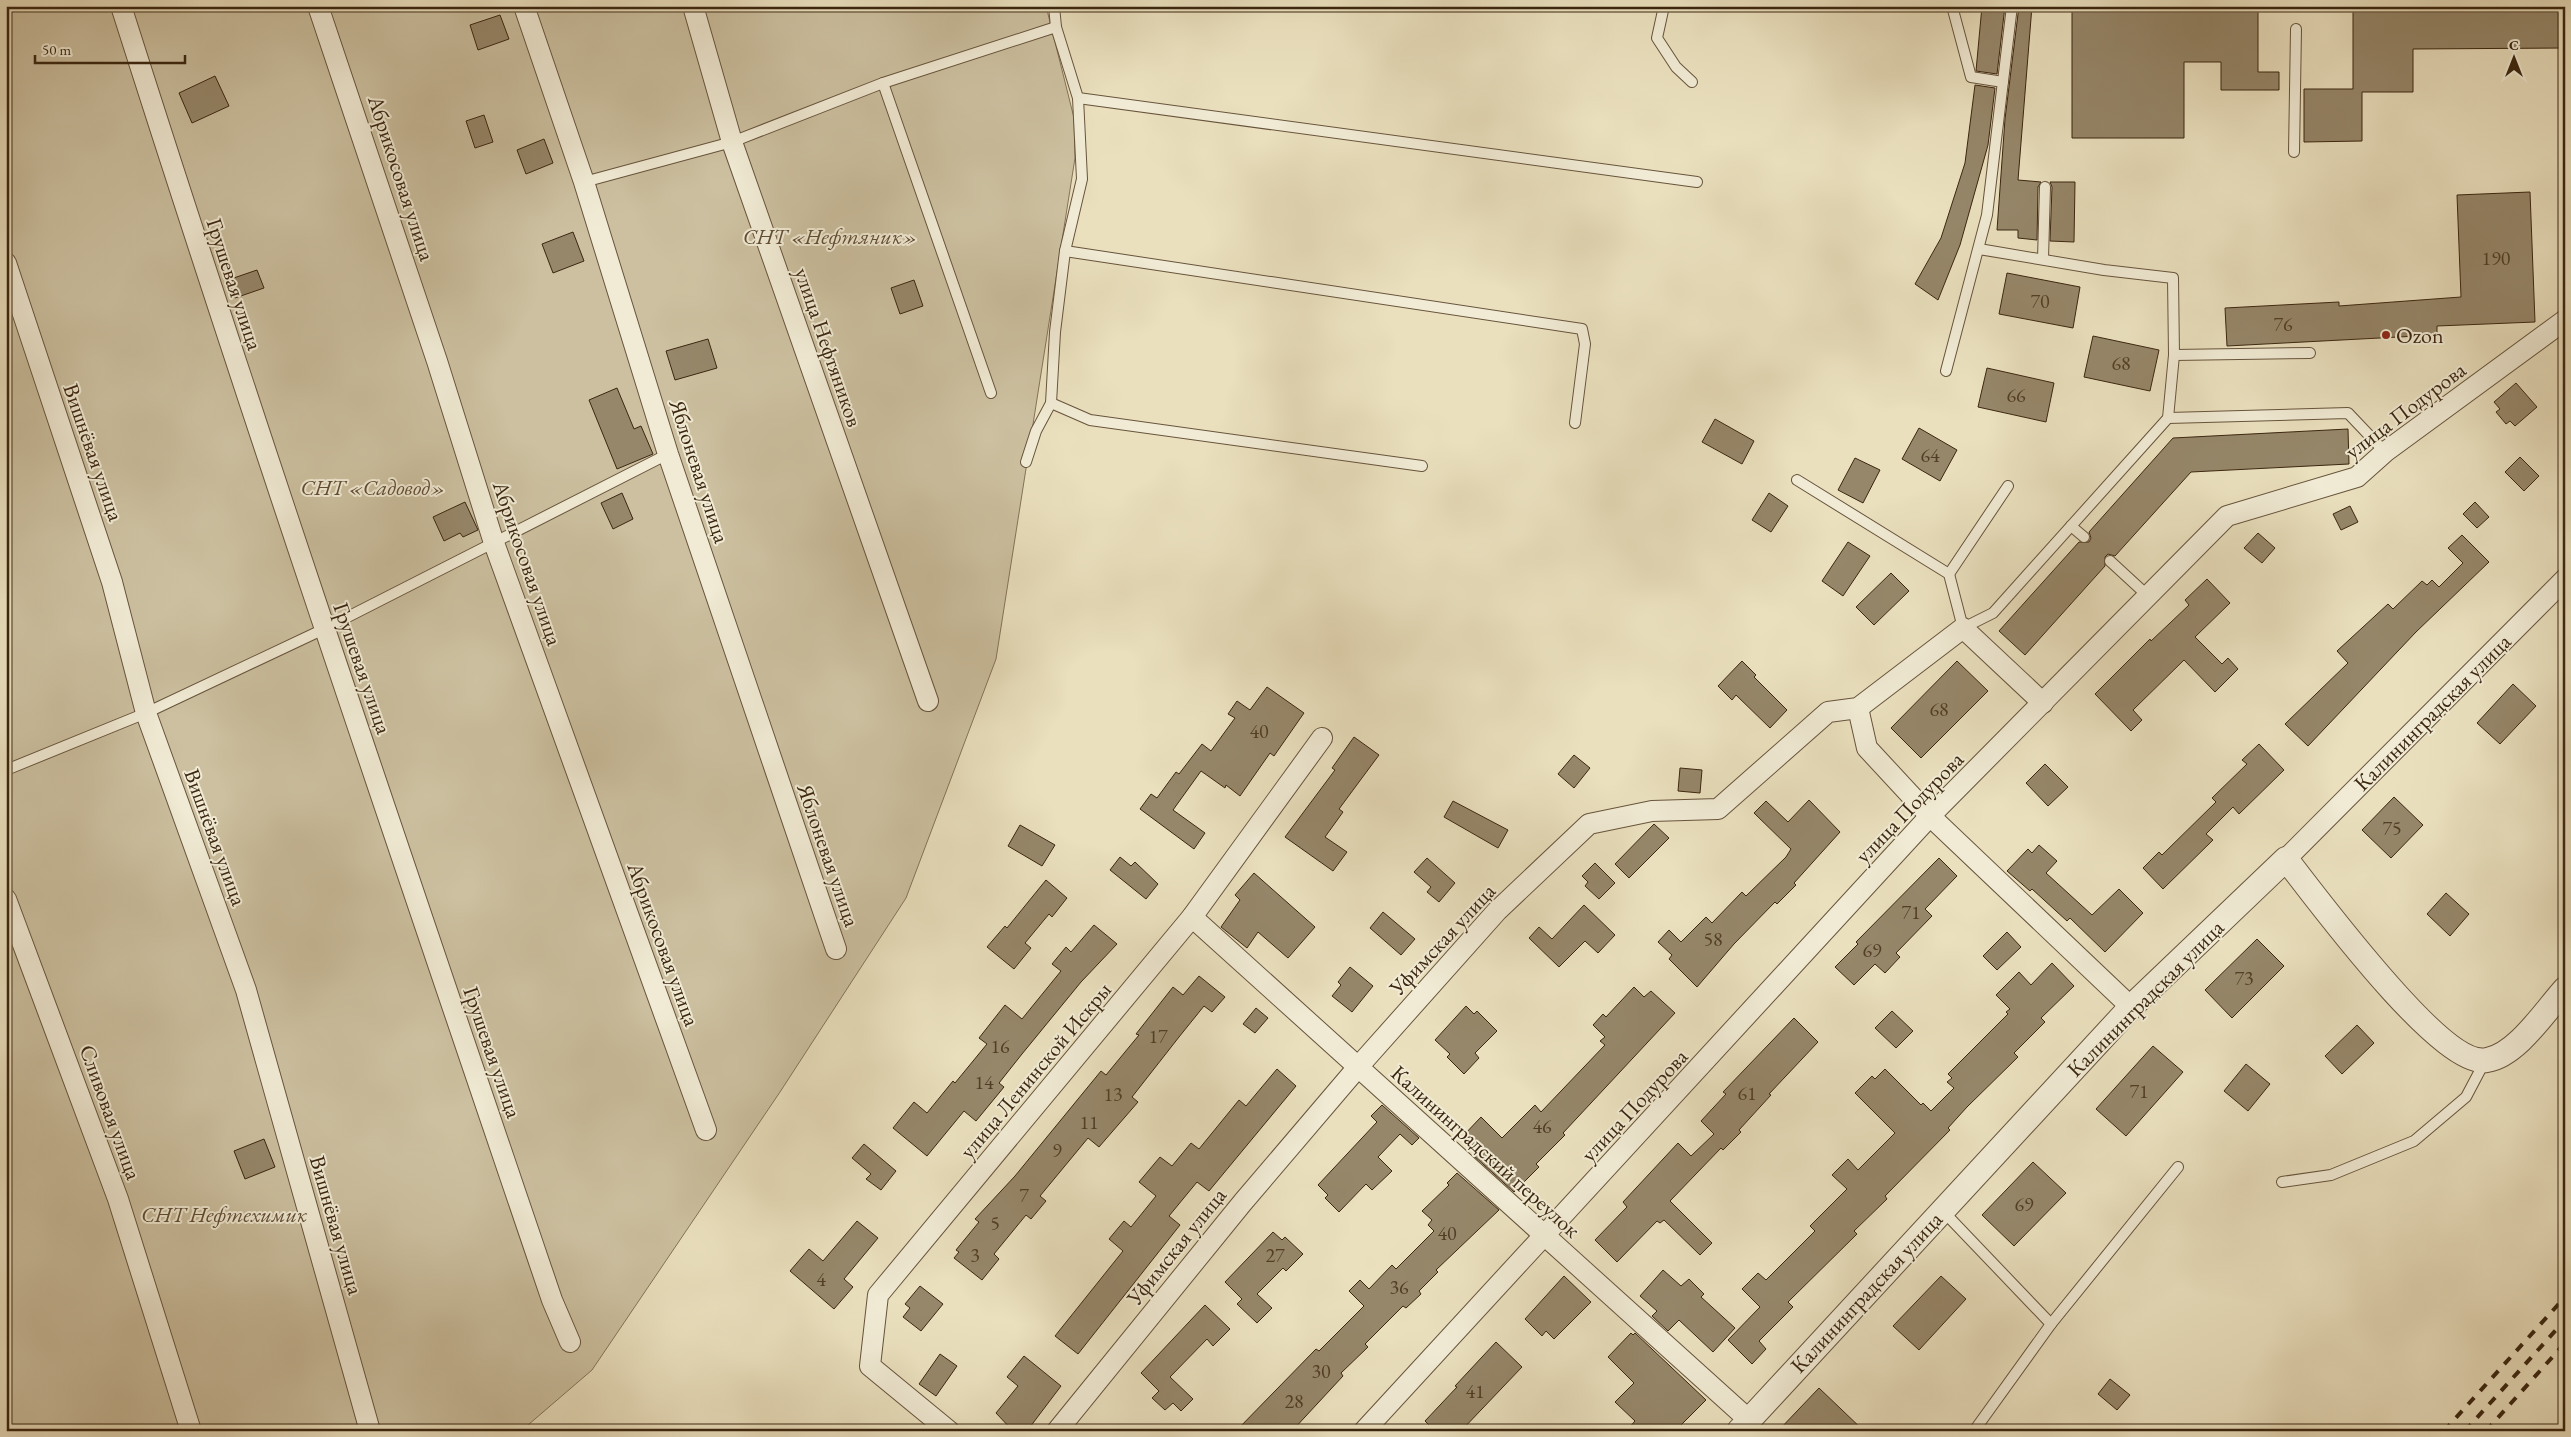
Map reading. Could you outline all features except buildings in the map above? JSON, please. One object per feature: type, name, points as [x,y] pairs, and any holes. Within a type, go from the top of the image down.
[{"type":"street","name":"Грушевая улица","points":[[121,6],[324,629],[549,1291],[570,1342]]},
{"type":"street","name":"Абрикосовая улица","points":[[318,6],[428,333],[494,543],[706,1130]]},
{"type":"street","name":"Яблоневая улица","points":[[524,6],[584,182],[668,454],[836,949]]},
{"type":"street","name":"улица Нефтяников","points":[[693,6],[732,142],[928,701]]},
{"type":"street","name":"Вишнёвая улица","points":[[6,263],[112,582],[146,713],[246,990],[370,1431]]},
{"type":"street","name":"улица Подурова","points":[[1364,1431],[1930,816],[2227,516],[2357,478],[2385,452],[2565,320]]},
{"type":"street","name":"Калининградская улица","points":[[1744,1425],[2131,1007],[2286,859],[2565,579]]},
{"type":"street","points":[[1963,628],[2043,703]]},
{"type":"street","name":"Уфимская улица","points":[[1057,1431],[1243,1202],[1358,1067],[1498,911],[1590,824],[1652,811],[1718,810],[1828,712],[1858,708],[1963,628]]},
{"type":"street","points":[[1858,708],[1866,748],[1930,816],[2131,1007]]},
{"type":"street","name":"улица Ленинской Искры","points":[[946,1428],[870,1366],[878,1295],[1192,917],[1322,738]]},
{"type":"street","points":[[2286,859],[2368,963],[2439,1037],[2460,1053],[2485,1061],[2504,1054],[2519,1042],[2565,989]]},
{"type":"street","name":"Сливовая улица","points":[[6,899],[118,1199],[191,1431]]},
{"type":"street","name":"Калининградский переулок","points":[[1192,917],[1545,1236],[1744,1425]]},
{"type":"lane","points":[[1026,462],[1036,431],[1051,403],[1055,332],[1065,251],[1082,179],[1078,98],[1056,27],[1054,6]]},
{"type":"lane","points":[[1664,6],[1657,38],[1676,68],[1692,82]]},
{"type":"lane","points":[[1952,6],[1971,77],[2003,82]]},
{"type":"lane","points":[[1946,371],[1987,215],[2012,6]]},
{"type":"lane","points":[[584,182],[732,142],[883,82],[1056,27]]},
{"type":"lane","points":[[2294,152],[2296,29]]},
{"type":"lane","points":[[883,82],[990,393]]},
{"type":"lane","points":[[1078,98],[1697,182]]},
{"type":"lane","points":[[2043,259],[2045,186]]},
{"type":"lane","points":[[1797,480],[1949,574],[1963,628],[1993,612],[2168,418],[2174,355],[2173,278],[1979,249]]},
{"type":"lane","points":[[1065,251],[1582,329],[1585,344],[1575,423]]},
{"type":"lane","points":[[2174,355],[2310,353]]},
{"type":"lane","points":[[1051,403],[1090,420],[1422,466]]},
{"type":"lane","points":[[2168,418],[2348,413],[2385,452]]},
{"type":"lane","points":[[6,770],[146,713],[324,629],[668,454]]},
{"type":"lane","points":[[1949,574],[2008,486]]},
{"type":"lane","points":[[2071,526],[2084,537]]},
{"type":"lane","points":[[2110,561],[2148,596]]},
{"type":"lane","points":[[2282,1182],[2331,1175],[2414,1141],[2466,1097],[2485,1061]]},
{"type":"lane","points":[[1974,1431],[2051,1324],[2178,1167]]},
{"type":"lane","points":[[1942,1210],[2051,1324]]},
{"type":"green space","points":[[6,6],[1046,6],[1074,118],[1075,158],[996,659],[906,898],[780,1092],[592,1370],[521,1431],[6,1431]]},
{"type":"railway","points":[[2444,1431],[2565,1297]]},
{"type":"railway","points":[[2465,1431],[2565,1320]]},
{"type":"railway","points":[[2486,1431],[2565,1343]]},
{"type":"place","name":"Ozon","points":[[2386,335]]},
{"type":"park label","name":"СНТ «Нефтяник»","points":[[830,236]]},
{"type":"park label","name":"СНТ «Садовод»","points":[[373,487]]},
{"type":"park label","name":"СНТ Нефтехимик","points":[[224,1214]]}]
